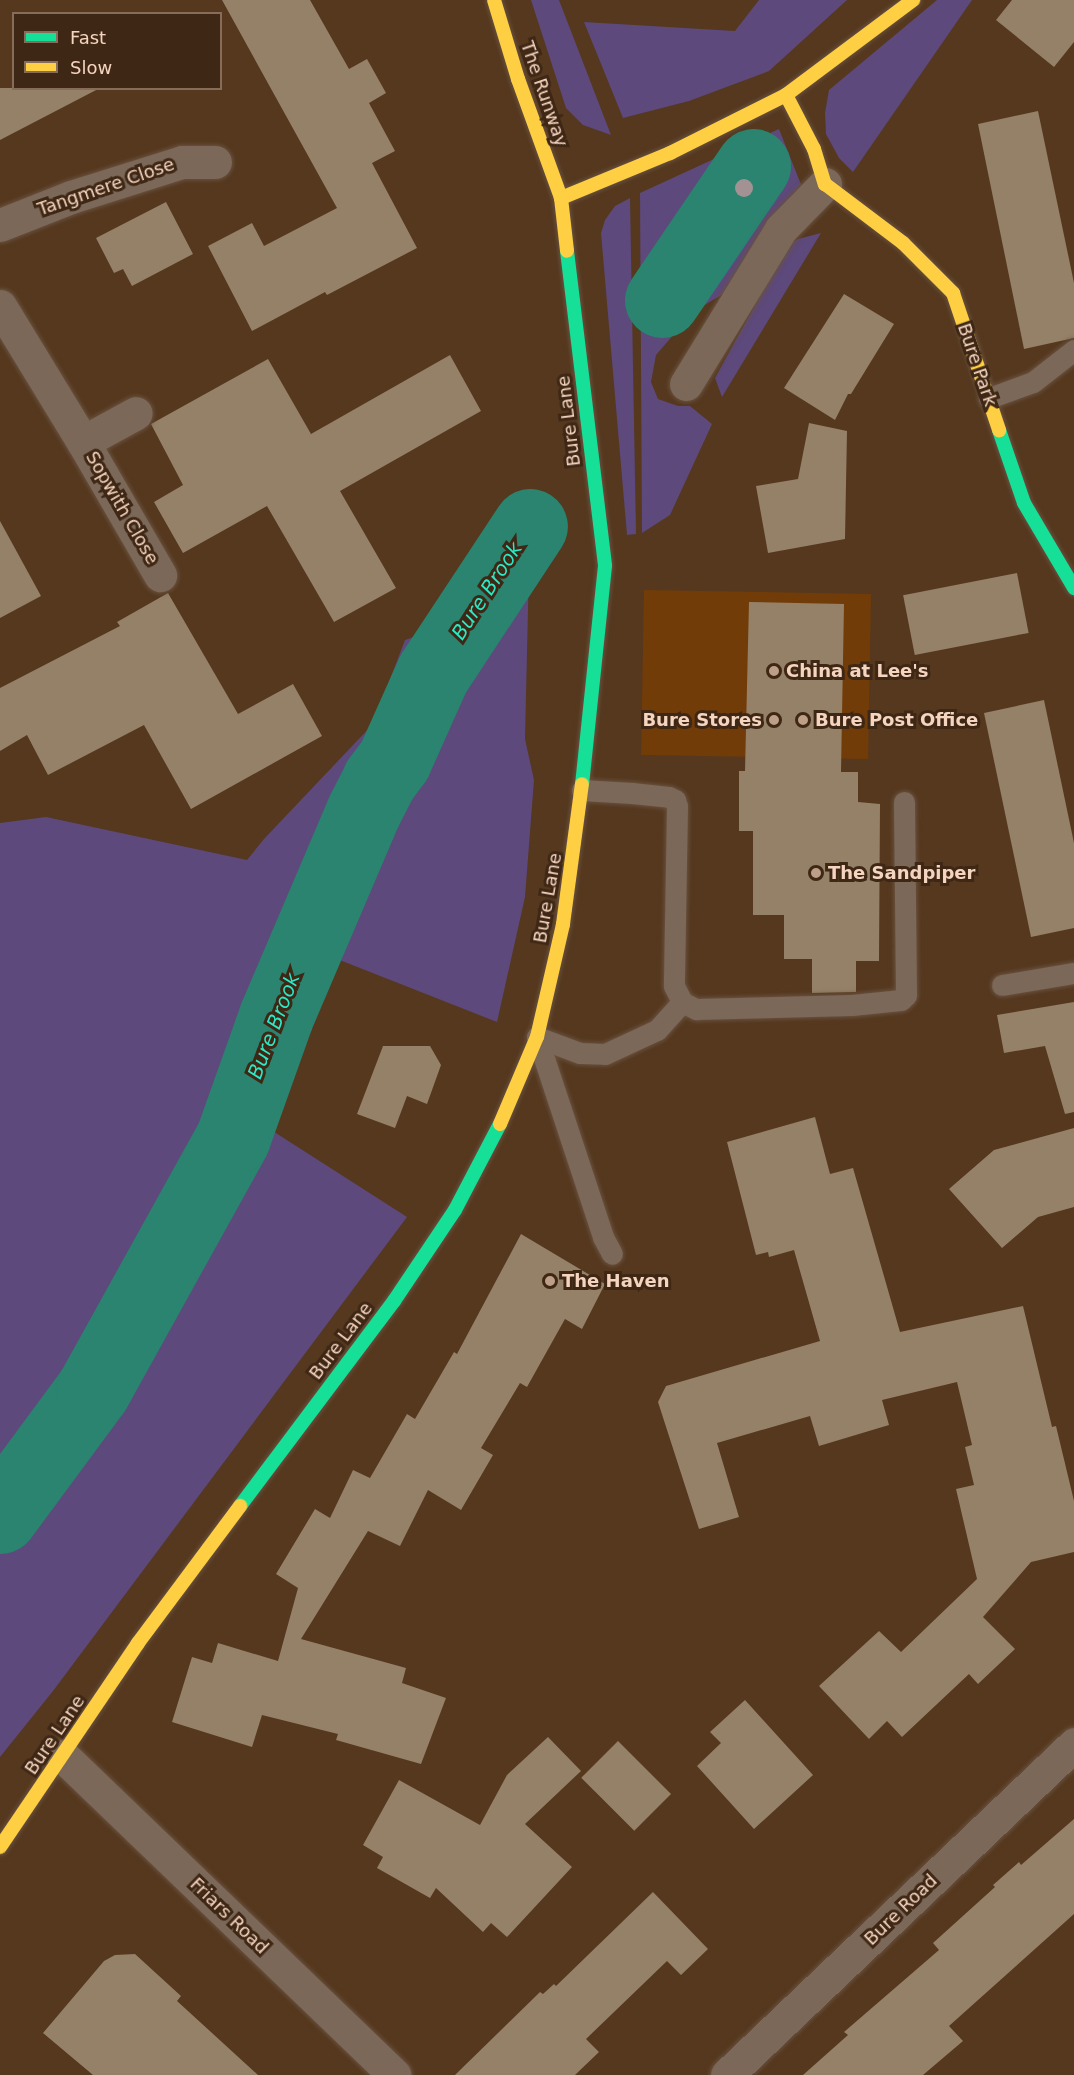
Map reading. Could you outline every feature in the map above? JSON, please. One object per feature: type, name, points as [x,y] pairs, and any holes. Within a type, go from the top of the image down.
[{"type":"street","name":"The Runway","points":[[494,0],[518,79],[561,198]]},
{"type":"street","points":[[561,198],[660,158],[786,95],[913,0]]},
{"type":"street","points":[[686,384],[781,229],[825,184],[814,149],[786,95]]},
{"type":"street","name":"Tangmere Close","points":[[0,225],[71,197],[182,162],[215,162]]},
{"type":"street","name":"Bure Park","points":[[825,184],[903,243],[953,293],[1024,503],[1074,588]]},
{"type":"street","name":"Bure Lane","points":[[0,1847],[138,1643],[394,1301],[455,1210],[504,1117],[537,1037],[563,924],[582,790],[605,566],[561,198]]},
{"type":"street","name":"Sopwith Close","points":[[0,306],[83,442],[160,575]]},
{"type":"street","name":"Sopwith Close","points":[[83,442],[136,413]]},
{"type":"street","name":"Bure Road","points":[[727,2075],[1074,1744]]},
{"type":"street","name":"Friars Road","points":[[63,1756],[395,2075]]},
{"type":"lane","points":[[989,398],[1033,382],[1074,350]]},
{"type":"lane","points":[[582,790],[632,793],[669,797],[675,800],[677,806],[674,986],[682,1002],[696,1009],[852,1005],[901,1000],[906,995],[904,802]]},
{"type":"lane","points":[[1002,985],[1074,973]]},
{"type":"lane","points":[[537,1037],[580,1053],[605,1054],[657,1030],[682,1002]]},
{"type":"lane","points":[[537,1037],[603,1237],[612,1254]]},
{"type":"shaded area","points":[[531,0],[559,0],[611,135],[583,125],[566,108]]},
{"type":"shaded area","points":[[759,0],[847,0],[769,71],[689,101],[623,118],[584,22],[735,31]]},
{"type":"shaded area","points":[[937,0],[972,0],[853,172],[839,158],[826,134],[825,113],[829,90]]},
{"type":"shaded area","points":[[779,129],[804,192],[728,291],[693,312],[656,355],[651,382],[658,399],[678,406],[690,406],[712,424],[670,515],[642,533],[640,193]]},
{"type":"shaded area","points":[[630,198],[636,534],[627,535],[601,233],[605,220],[615,206]]},
{"type":"shaded area","points":[[821,233],[722,397],[715,378],[788,245],[798,239]]},
{"type":"shaded area","points":[[518,566],[529,567],[525,739],[534,780],[525,897],[497,1022],[332,957],[305,969],[241,1024],[254,1119],[407,1217],[53,1691],[0,1757],[0,823],[46,817],[247,860],[264,839],[373,724],[405,640],[473,617]]},
{"type":"shaded area","points":[[644,590],[871,594],[868,759],[641,755]]},
{"type":"building","points":[[222,0],[310,0],[349,69],[367,59],[386,93],[369,103],[395,151],[372,163],[417,248],[327,295],[325,292],[252,331],[208,246],[252,223],[264,246],[337,208]]},
{"type":"building","points":[[1012,0],[1074,0],[1074,42],[1054,67],[996,20]]},
{"type":"building","points":[[0,88],[96,90],[0,140]]},
{"type":"building","points":[[1038,111],[1074,283],[1074,338],[1024,349],[978,124]]},
{"type":"building","points":[[166,202],[193,254],[132,286],[123,269],[114,273],[96,238]]},
{"type":"building","points":[[844,294],[894,324],[851,394],[848,394],[835,420],[784,388]]},
{"type":"building","points":[[450,355],[481,411],[340,491],[396,588],[334,622],[267,506],[183,553],[154,502],[183,485],[151,424],[268,359],[311,434]]},
{"type":"building","points":[[809,423],[847,431],[845,539],[768,553],[756,486],[798,479]]},
{"type":"building","points":[[0,521],[41,596],[0,618]]},
{"type":"building","points":[[1017,573],[1029,633],[915,655],[903,595]]},
{"type":"building","points":[[168,593],[238,714],[293,684],[322,736],[191,809],[144,725],[48,775],[27,735],[0,751],[0,688],[120,626],[117,622]]},
{"type":"building","points":[[749,602],[844,604],[841,772],[858,772],[858,802],[880,804],[879,961],[856,961],[856,992],[812,993],[812,959],[784,959],[784,915],[753,915],[753,831],[739,831],[739,771],[745,771]]},
{"type":"building","points":[[1044,700],[1074,843],[1074,928],[1031,937],[984,713]]},
{"type":"building","points":[[1074,1002],[1074,1112],[1065,1114],[1045,1046],[1004,1053],[997,1015]]},
{"type":"building","points":[[383,1046],[430,1046],[441,1065],[427,1104],[407,1096],[395,1128],[357,1114]]},
{"type":"building","points":[[815,1117],[830,1174],[853,1168],[900,1332],[1023,1306],[1052,1427],[1056,1426],[1074,1501],[1074,1552],[1031,1562],[983,1617],[1015,1649],[978,1684],[969,1674],[902,1737],[887,1721],[869,1739],[819,1686],[879,1631],[901,1652],[977,1579],[956,1489],[974,1485],[965,1447],[972,1445],[957,1382],[882,1400],[889,1425],[819,1446],[810,1416],[717,1443],[739,1517],[699,1529],[658,1402],[666,1386],[820,1341],[794,1250],[769,1257],[768,1252],[756,1255],[727,1142]]},
{"type":"building","points":[[1074,1128],[1074,1207],[1038,1217],[1002,1248],[949,1189],[994,1150]]},
{"type":"building","points":[[521,1234],[605,1284],[582,1329],[565,1319],[527,1387],[520,1383],[481,1448],[493,1455],[461,1510],[428,1490],[400,1546],[368,1531],[301,1639],[406,1668],[402,1683],[446,1698],[421,1764],[336,1740],[338,1734],[262,1715],[252,1747],[172,1722],[192,1657],[212,1663],[218,1643],[278,1661],[298,1588],[276,1574],[315,1509],[330,1518],[353,1470],[370,1478],[407,1414],[415,1419],[454,1352],[457,1354]]},
{"type":"building","points":[[745,1700],[813,1775],[754,1829],[697,1766],[721,1743],[710,1732]]},
{"type":"building","points":[[548,1737],[581,1771],[525,1824],[572,1867],[507,1937],[491,1923],[483,1932],[436,1888],[430,1898],[377,1868],[383,1857],[363,1845],[399,1780],[480,1825],[507,1775]]},
{"type":"building","points":[[618,1741],[671,1794],[634,1831],[581,1778]]},
{"type":"building","points":[[1074,1819],[1074,1914],[949,2026],[963,2041],[923,2075],[803,2075],[848,2035],[844,2032],[939,1950],[933,1943],[995,1887],[993,1885],[1019,1862],[1021,1865]]},
{"type":"building","points":[[653,1892],[708,1949],[681,1975],[667,1961],[586,2039],[599,2052],[575,2075],[455,2075],[540,1992],[543,1994],[554,1984],[556,1986]]},
{"type":"building","points":[[135,1954],[181,1996],[177,2001],[258,2075],[93,2075],[43,2033],[104,1961],[115,1955]]},
{"type":"waterway","name":"Bure Brook","points":[[662,300],[753,166]]},
{"type":"waterway","name":"Bure Brook","points":[[0,1516],[93,1390],[233,1137],[276,1016],[364,810],[379,780],[394,760],[433,673],[530,526]]},
{"type":"traffic: fast","points":[[567,251],[605,566],[582,784]]},
{"type":"traffic: fast","points":[[999,430],[1024,503],[1074,588]]},
{"type":"traffic: fast","points":[[240,1506],[394,1301],[455,1210],[500,1124]]},
{"type":"traffic: slow","points":[[494,0],[518,79],[561,198],[567,251]]},
{"type":"traffic: slow","points":[[561,198],[670,153],[786,95],[913,0]]},
{"type":"traffic: slow","points":[[786,95],[814,149],[825,184],[903,243],[953,293],[999,430]]},
{"type":"traffic: slow","points":[[500,1124],[537,1037],[563,924],[582,784]]},
{"type":"traffic: slow","points":[[0,1847],[138,1643],[240,1506]]},
{"type":"place","name":"China at Lee's","points":[[774,671]]},
{"type":"place","name":"Bure Stores","points":[[774,720]]},
{"type":"place","name":"Bure Post Office","points":[[803,720]]},
{"type":"place","name":"The Sandpiper","points":[[816,873]]},
{"type":"place","name":"The Haven","points":[[550,1281]]}]
